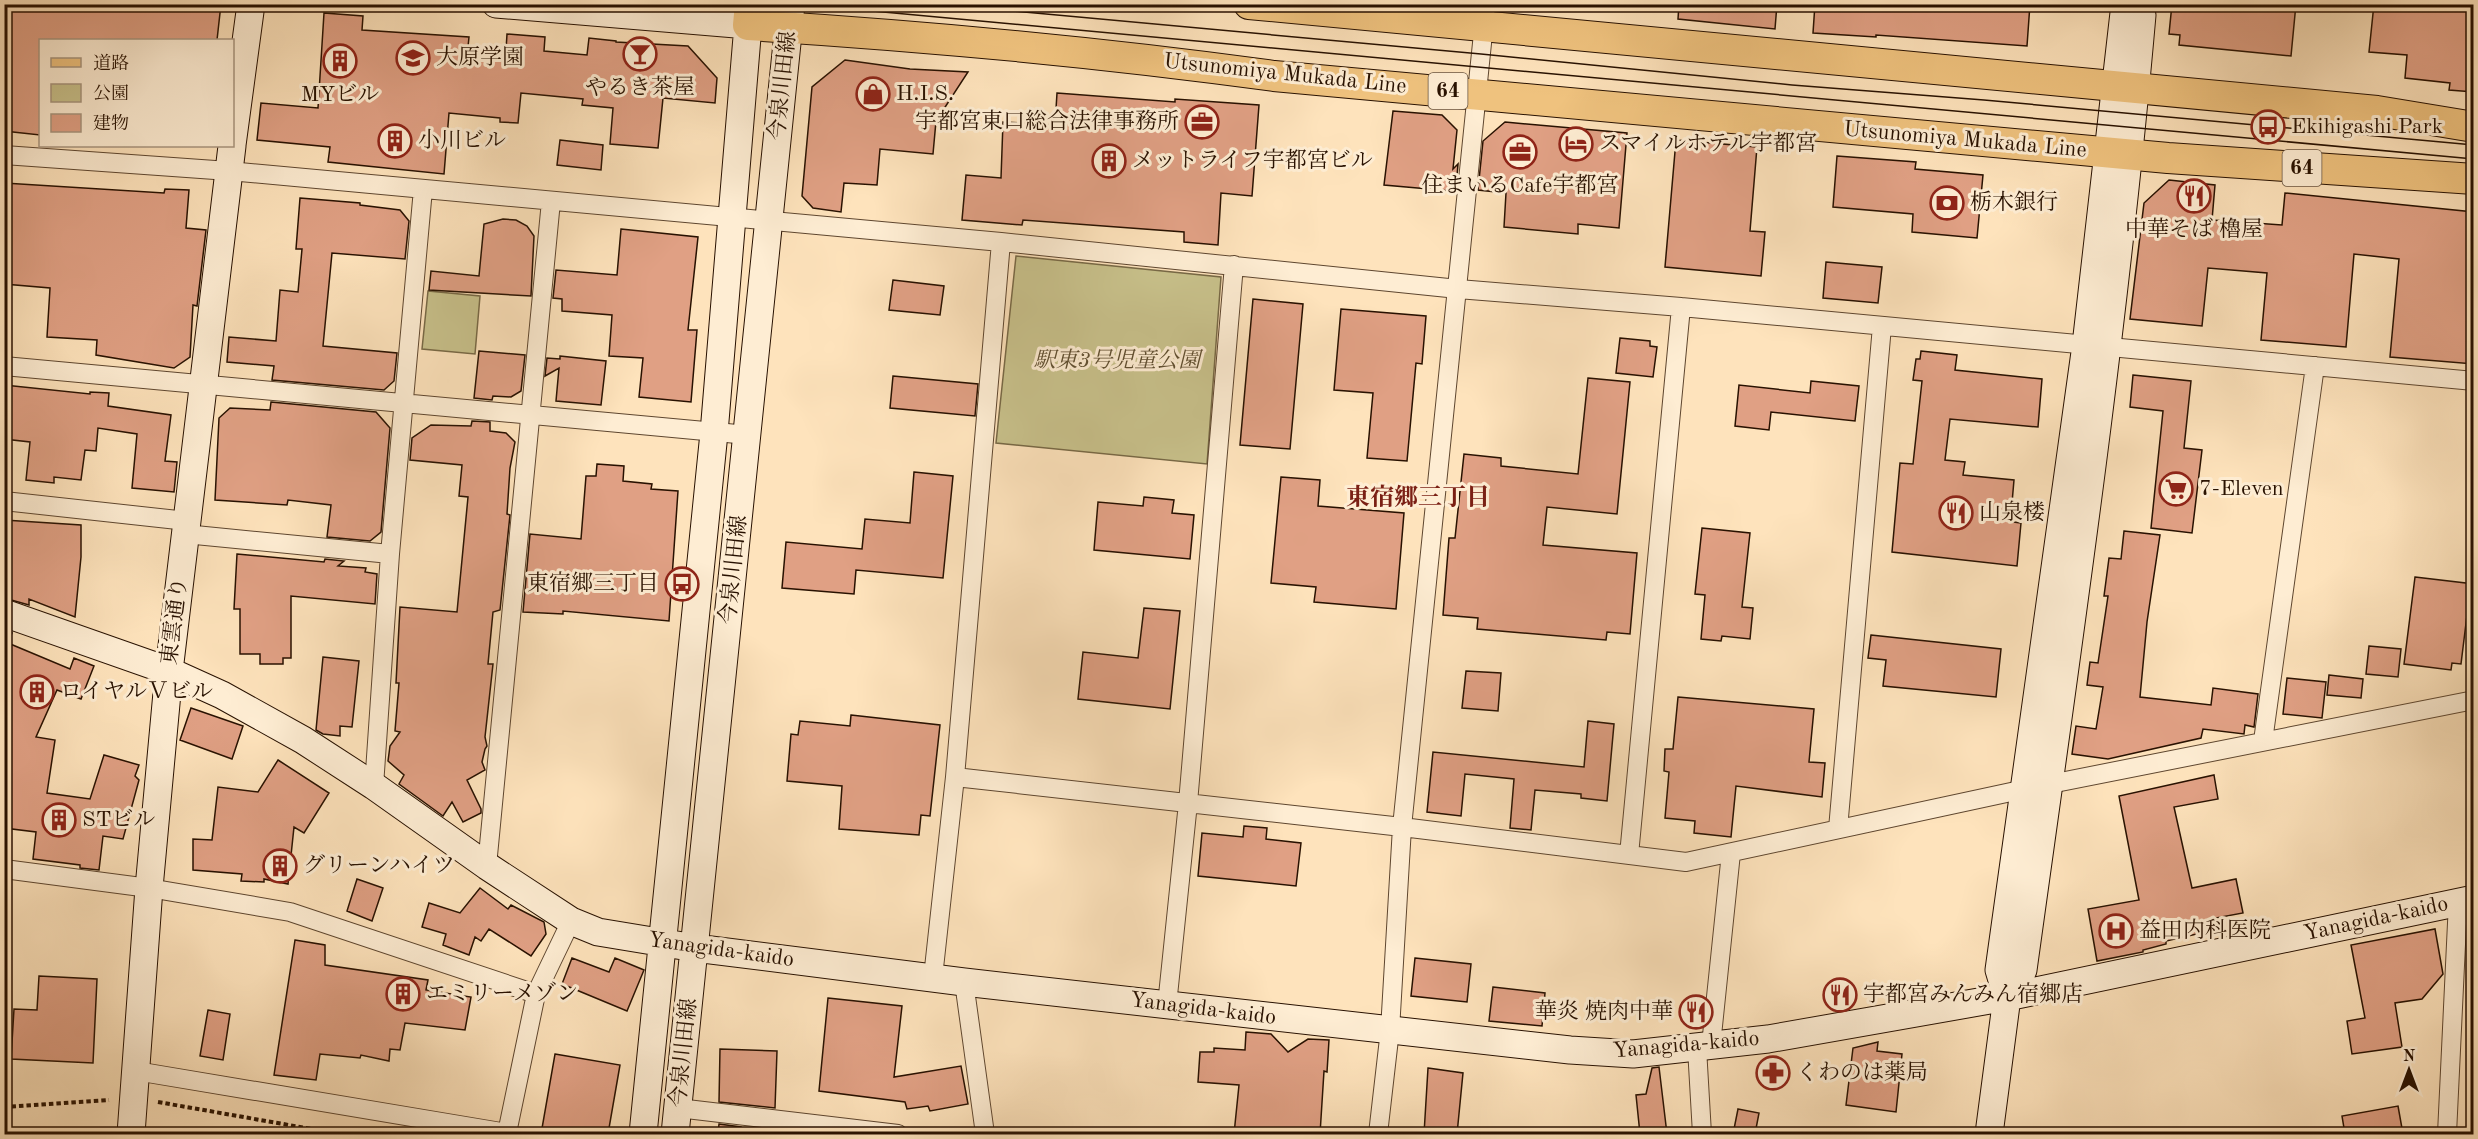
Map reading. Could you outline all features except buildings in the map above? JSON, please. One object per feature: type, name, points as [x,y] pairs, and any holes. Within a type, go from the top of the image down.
[{"type":"main road","points":[[1249,4],[1485,15],[2126,87],[2377,111],[2474,127]]},
{"type":"main road","name":"Utsunomiya Mukada Line","points":[[749,15],[790,16],[865,32],[1153,60],[1274,76],[2119,154],[2474,179]]},
{"type":"main road","points":[[2377,111],[2427,111],[2474,115]]},
{"type":"street","name":"東雲通り","points":[[234,132],[251,4]]},
{"type":"street","points":[[496,4],[749,15]]},
{"type":"street","points":[[2125,4],[2126,87]]},
{"type":"street","points":[[1989,1134],[2007,997],[1999,970],[2037,787],[2096,346],[2126,87],[2143,4]]},
{"type":"street","name":"今泉川田線","points":[[643,1134],[714,433],[730,217],[749,15]]},
{"type":"street","points":[[1378,1134],[1390,1030],[1402,826],[1485,15]]},
{"type":"street","name":"今泉川田線","points":[[675,1134],[790,16]]},
{"type":"street","name":"東雲通り","points":[[131,1134],[149,888],[169,671],[231,154]]},
{"type":"street","points":[[4,155],[231,154],[423,189],[1001,242],[1458,289],[1681,307],[2474,381]]},
{"type":"street","points":[[374,786],[390,554],[423,189]]},
{"type":"street","points":[[487,866],[552,201]]},
{"type":"street","points":[[933,977],[955,777],[1001,242]]},
{"type":"street","points":[[1167,1005],[1188,803],[1234,265]]},
{"type":"street","points":[[1629,855],[1681,307]]},
{"type":"street","points":[[1838,829],[1882,326]]},
{"type":"street","points":[[4,366],[748,435]]},
{"type":"street","points":[[2263,741],[2315,366]]},
{"type":"street","points":[[4,501],[186,528],[390,554]]},
{"type":"street","name":"Yanagida-kaido","points":[[4,613],[169,671],[222,695],[303,741],[374,786],[487,866],[571,921],[598,932],[664,944],[964,982],[1623,1054],[1768,1039],[2007,997],[2466,900]]},
{"type":"street","points":[[955,777],[1402,826],[1686,862],[2037,787],[2474,700]]},
{"type":"street","points":[[1702,1134],[1704,1047],[1731,853]]},
{"type":"street","points":[[4,869],[149,888],[290,912],[536,994]]},
{"type":"street","points":[[2447,1134],[2466,900]]},
{"type":"street","points":[[136,1071],[507,1133],[536,994],[571,921]]},
{"type":"street","points":[[964,982],[985,1134]]},
{"type":"street","points":[[678,1108],[898,1134]]},
{"type":"path","points":[[4,1107],[134,1098],[340,1134]]},
{"type":"green space","name":"駅東3号児童公園","points":[[1016,256],[1221,277],[1207,464],[996,443]]},
{"type":"green space","points":[[428,291],[480,296],[475,354],[422,349]]},
{"type":"tram line","points":[[797,4],[2474,159]]},
{"type":"tram line","points":[[936,4],[1792,85],[1984,100],[2474,145]]},
{"type":"place","name":"やるき茶屋","points":[[640,54]]},
{"type":"place","name":"大原学園","points":[[413,58]]},
{"type":"place","name":"MYビル","points":[[340,61]]},
{"type":"place","name":"H.I.S.","points":[[873,94]]},
{"type":"place","name":"宇都宮東口総合法律事務所","points":[[1202,122]]},
{"type":"place","name":"Ekihigashi Park","points":[[2268,127]]},
{"type":"place","name":"小川ビル","points":[[395,141]]},
{"type":"place","name":"スマイルホテル宇都宮","points":[[1576,144]]},
{"type":"place","name":"住まいるCafe宇都宮","points":[[1520,152]]},
{"type":"place","name":"メットライフ宇都宮ビル","points":[[1109,161]]},
{"type":"place","name":"中華そば 櫓屋","points":[[2194,196]]},
{"type":"place","name":"栃木銀行","points":[[1947,203]]},
{"type":"place","name":"7-Eleven","points":[[2176,489]]},
{"type":"place","name":"山泉楼","points":[[1956,513]]},
{"type":"place","name":"東宿郷三丁目","points":[[682,584]]},
{"type":"place","name":"ロイヤルＶビル","points":[[37,692]]},
{"type":"place","name":"STビル","points":[[59,820]]},
{"type":"place","name":"グリーンハイツ","points":[[280,866]]},
{"type":"place","name":"益田内科医院","points":[[2116,931]]},
{"type":"place","name":"エミリーメゾン","points":[[403,994]]},
{"type":"place","name":"宇都宮みんみん宿郷店","points":[[1840,995]]},
{"type":"place","name":"華炎 焼肉中華","points":[[1696,1012]]},
{"type":"place","name":"くわのは薬局","points":[[1773,1073]]},
{"type":"district","name":"東宿郷三丁目","points":[[1418,499]]}]
